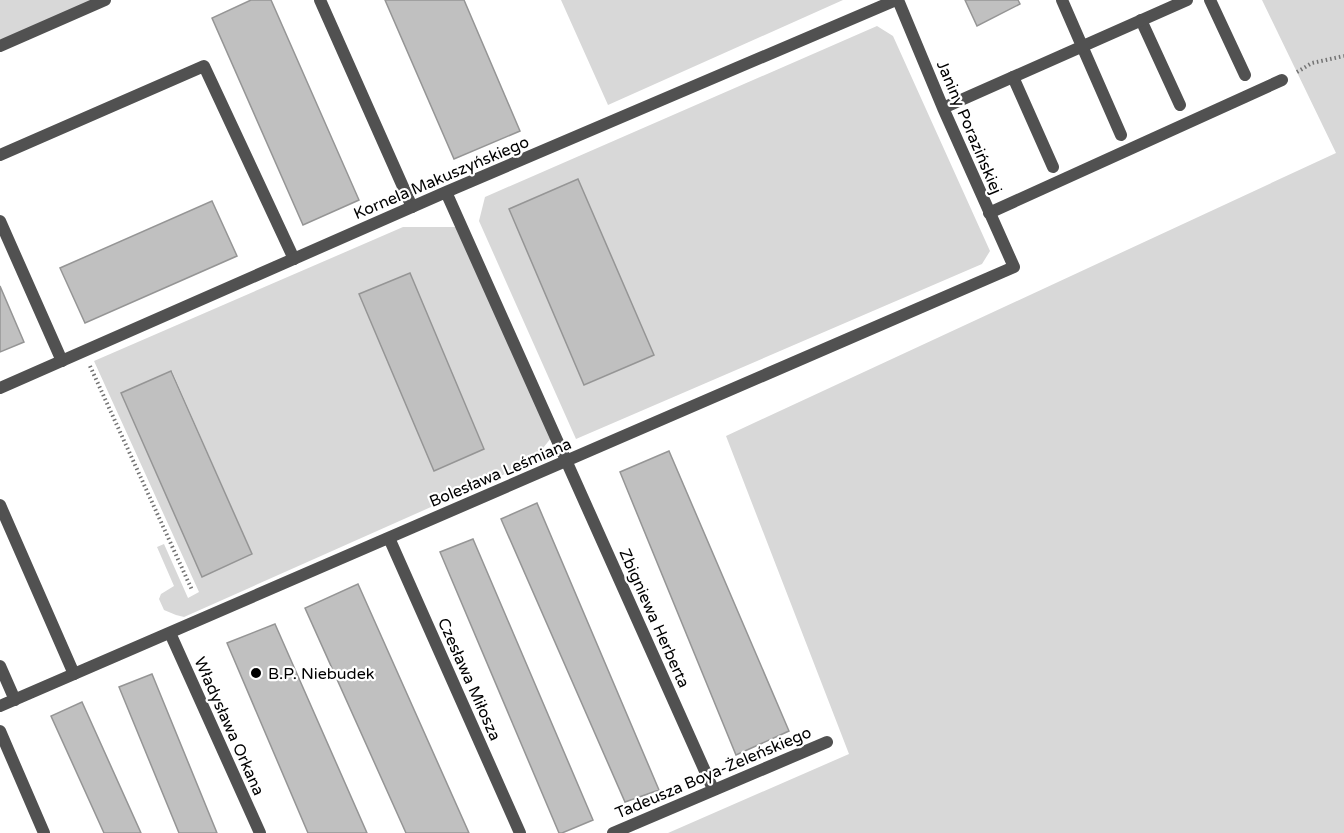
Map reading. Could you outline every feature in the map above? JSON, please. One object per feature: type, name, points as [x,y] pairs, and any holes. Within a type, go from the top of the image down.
[{"type":"street","points":[[0,46],[105,0]]},
{"type":"street","points":[[320,0],[412,207]]},
{"type":"street","name":"Kornela Makuszyńskiego","points":[[0,388],[446,192],[897,0]]},
{"type":"street","name":"Janiny Porazińskiej","points":[[897,0],[1014,267]]},
{"type":"street","points":[[1062,0],[1121,135]]},
{"type":"street","points":[[943,108],[1187,0]]},
{"type":"street","points":[[1210,0],[1245,75]]},
{"type":"street","points":[[1141,20],[1180,105]]},
{"type":"street","points":[[0,155],[204,66],[294,259]]},
{"type":"street","points":[[1013,77],[1053,167]]},
{"type":"street","points":[[989,213],[1282,80]]},
{"type":"street","name":"Zbigniewa Herberta","points":[[446,192],[713,789]]},
{"type":"street","points":[[0,221],[62,361]]},
{"type":"street","name":"Bolesława Leśmiana","points":[[0,706],[1014,267]]},
{"type":"street","points":[[0,505],[74,674]]},
{"type":"street","name":"Czesława Miłosza","points":[[389,538],[520,833]]},
{"type":"street","name":"Władysława Orkana","points":[[170,633],[260,833]]},
{"type":"street","points":[[0,666],[15,700]]},
{"type":"street","points":[[0,731],[44,833]]},
{"type":"street","name":"Tadeusza Boya-Żeleńskiego","points":[[613,833],[827,742]]},
{"type":"path","points":[[1282,80],[1312,63],[1344,56]]},
{"type":"path","points":[[83,352],[192,590]]},
{"type":"shaded area","points":[[0,0],[105,0],[0,46]]},
{"type":"shaded area","points":[[561,0],[843,0],[608,105]]},
{"type":"shaded area","points":[[1262,0],[1344,0],[1344,833],[668,833],[849,754],[726,436],[1336,153]]},
{"type":"shaded area","points":[[877,26],[893,36],[990,251],[982,264],[576,439],[479,221],[485,197]],"holes":[[[578,179],[654,355],[585,385],[509,209]]]},
{"type":"shaded area","points":[[403,227],[457,227],[551,438],[532,462],[184,617],[164,610],[159,599],[161,594],[174,586],[157,547],[164,544],[188,598],[199,592],[94,361]],"holes":[[[410,273],[484,449],[434,470],[360,295]],[[172,371],[252,554],[202,577],[121,393]]]},
{"type":"building","points":[[251,0],[271,0],[359,200],[303,225],[212,18]]},
{"type":"building","points":[[385,0],[464,0],[520,131],[454,159]]},
{"type":"building","points":[[965,0],[1018,0],[1020,4],[977,26]]},
{"type":"building","points":[[578,179],[654,355],[584,385],[509,209]]},
{"type":"building","points":[[212,201],[237,256],[85,323],[60,268]]},
{"type":"building","points":[[410,273],[484,449],[434,471],[359,294]]},
{"type":"building","points":[[0,286],[24,342],[0,352]]},
{"type":"building","points":[[171,371],[252,554],[202,577],[121,393]]},
{"type":"building","points":[[669,451],[789,731],[736,755],[620,472]]},
{"type":"building","points":[[537,503],[659,790],[625,802],[501,519]]},
{"type":"building","points":[[473,539],[593,820],[562,833],[559,833],[440,552]]},
{"type":"building","points":[[358,584],[469,833],[406,833],[305,608]]},
{"type":"building","points":[[275,624],[367,833],[308,833],[227,643]]},
{"type":"building","points":[[152,674],[217,833],[179,833],[119,687]]},
{"type":"building","points":[[82,702],[141,833],[104,833],[51,716]]},
{"type":"place","name":"B.P. Niebudek","points":[[256,673]]}]
